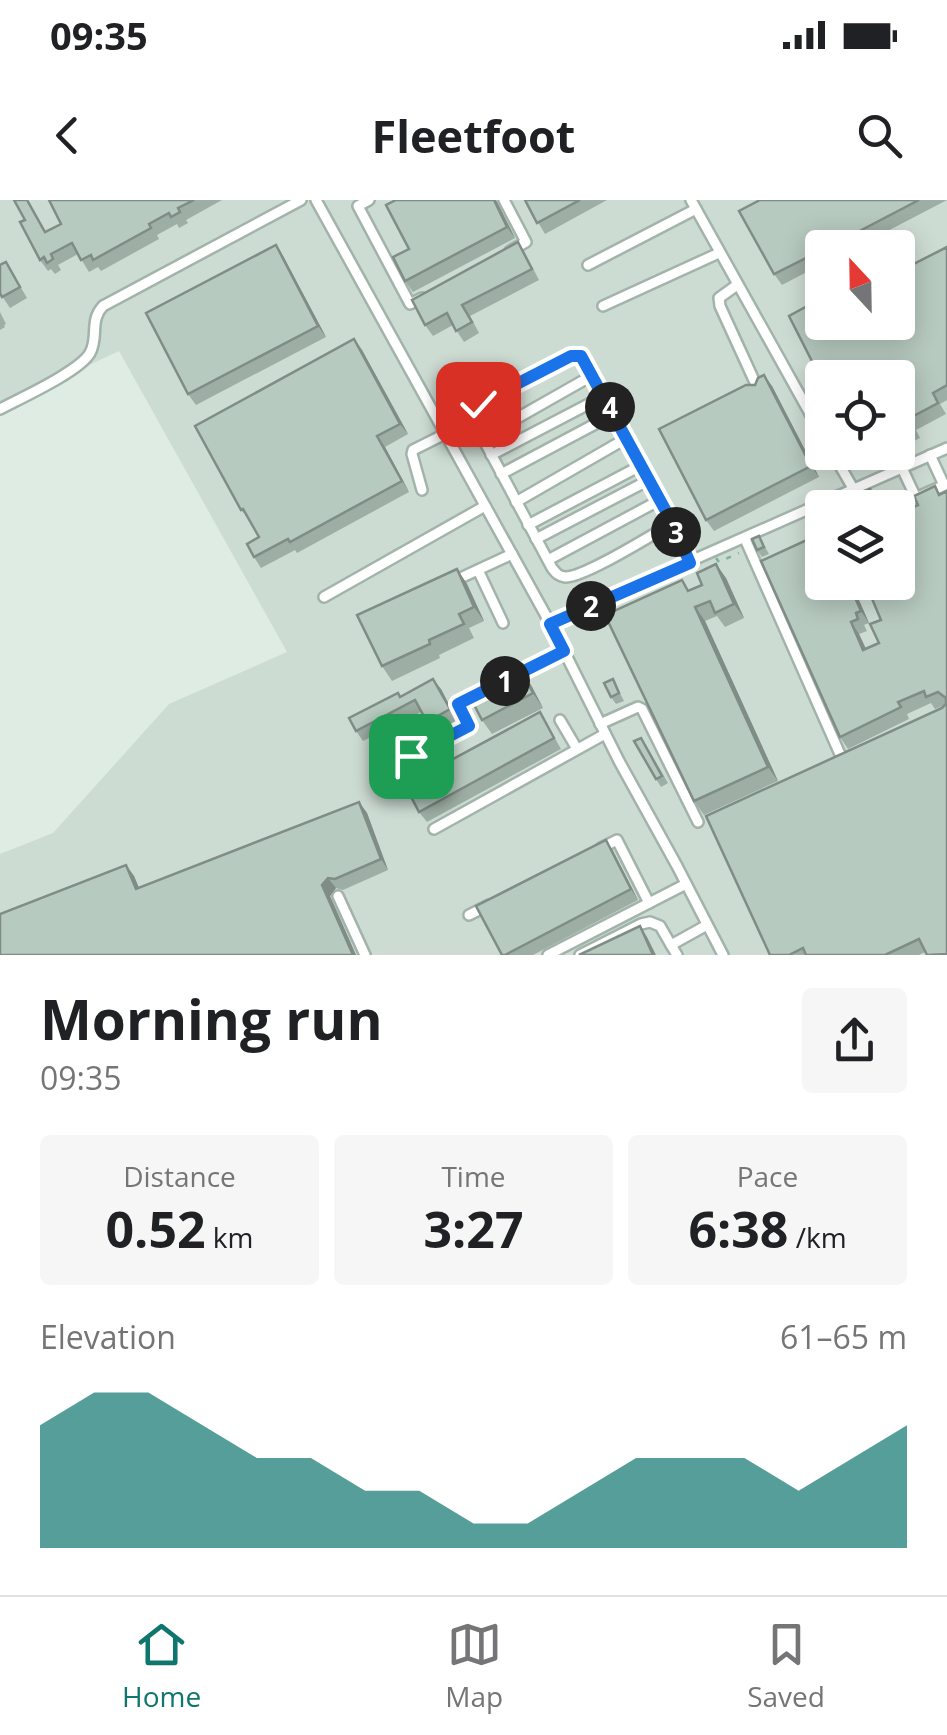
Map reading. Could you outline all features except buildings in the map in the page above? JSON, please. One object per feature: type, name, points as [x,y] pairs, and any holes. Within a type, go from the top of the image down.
[{"type":"street","points":[[0,409],[78,366],[90,355],[96,313],[103,306],[301,200]]},
{"type":"street","points":[[331,200],[318,203],[550,624],[722,955]]},
{"type":"street","points":[[369,200],[356,203],[410,304],[427,296]]},
{"type":"street","points":[[493,260],[526,242],[504,200]]},
{"type":"street","points":[[588,265],[693,204],[805,405]]},
{"type":"street","points":[[603,306],[719,253]]},
{"type":"street","points":[[738,285],[719,298],[720,306],[758,389]]},
{"type":"street","points":[[673,524],[575,575],[557,574],[472,414],[478,404],[571,356],[581,356],[673,524],[690,563]]},
{"type":"street","points":[[482,438],[592,375]]},
{"type":"street","points":[[491,455],[604,396]]},
{"type":"street","points":[[501,474],[614,414]]},
{"type":"street","points":[[422,490],[412,454],[445,434]]},
{"type":"street","points":[[516,502],[627,438]]},
{"type":"street","points":[[915,462],[947,448]]},
{"type":"street","points":[[903,470],[916,498],[946,485],[930,456]]},
{"type":"street","points":[[528,525],[642,466]]},
{"type":"street","points":[[842,470],[854,490],[898,470]]},
{"type":"street","points":[[536,539],[649,480]]},
{"type":"street","points":[[548,560],[660,500]]},
{"type":"street","points":[[324,597],[485,506]]},
{"type":"street","points":[[550,624],[805,512]]},
{"type":"street","points":[[744,539],[838,752],[849,758],[865,750]]},
{"type":"street","points":[[443,586],[512,554]]},
{"type":"street","points":[[478,570],[503,624]]},
{"type":"street","points":[[511,678],[564,651]]},
{"type":"street","points":[[400,735],[411,756],[469,726],[458,704],[494,686]]},
{"type":"street","points":[[434,829],[578,749],[638,707],[698,822]]},
{"type":"street","points":[[560,720],[578,749]]},
{"type":"street","points":[[584,856],[617,840],[649,903]]},
{"type":"street","points":[[548,955],[686,884]]},
{"type":"street","points":[[338,896],[365,955]]},
{"type":"street","points":[[469,915],[502,898]]},
{"type":"street","points":[[580,955],[650,922],[660,926],[676,955]]},
{"type":"street","points":[[671,944],[707,925]]},
{"type":"shaded area","points":[[0,200],[947,200],[947,955],[0,955],[0,854],[53,833],[169,704],[287,652],[119,351],[0,407]]},
{"type":"route","points":[[411,756],[469,726],[458,704],[564,651],[550,624],[690,563],[673,524],[581,356],[571,356],[478,404]]}]
